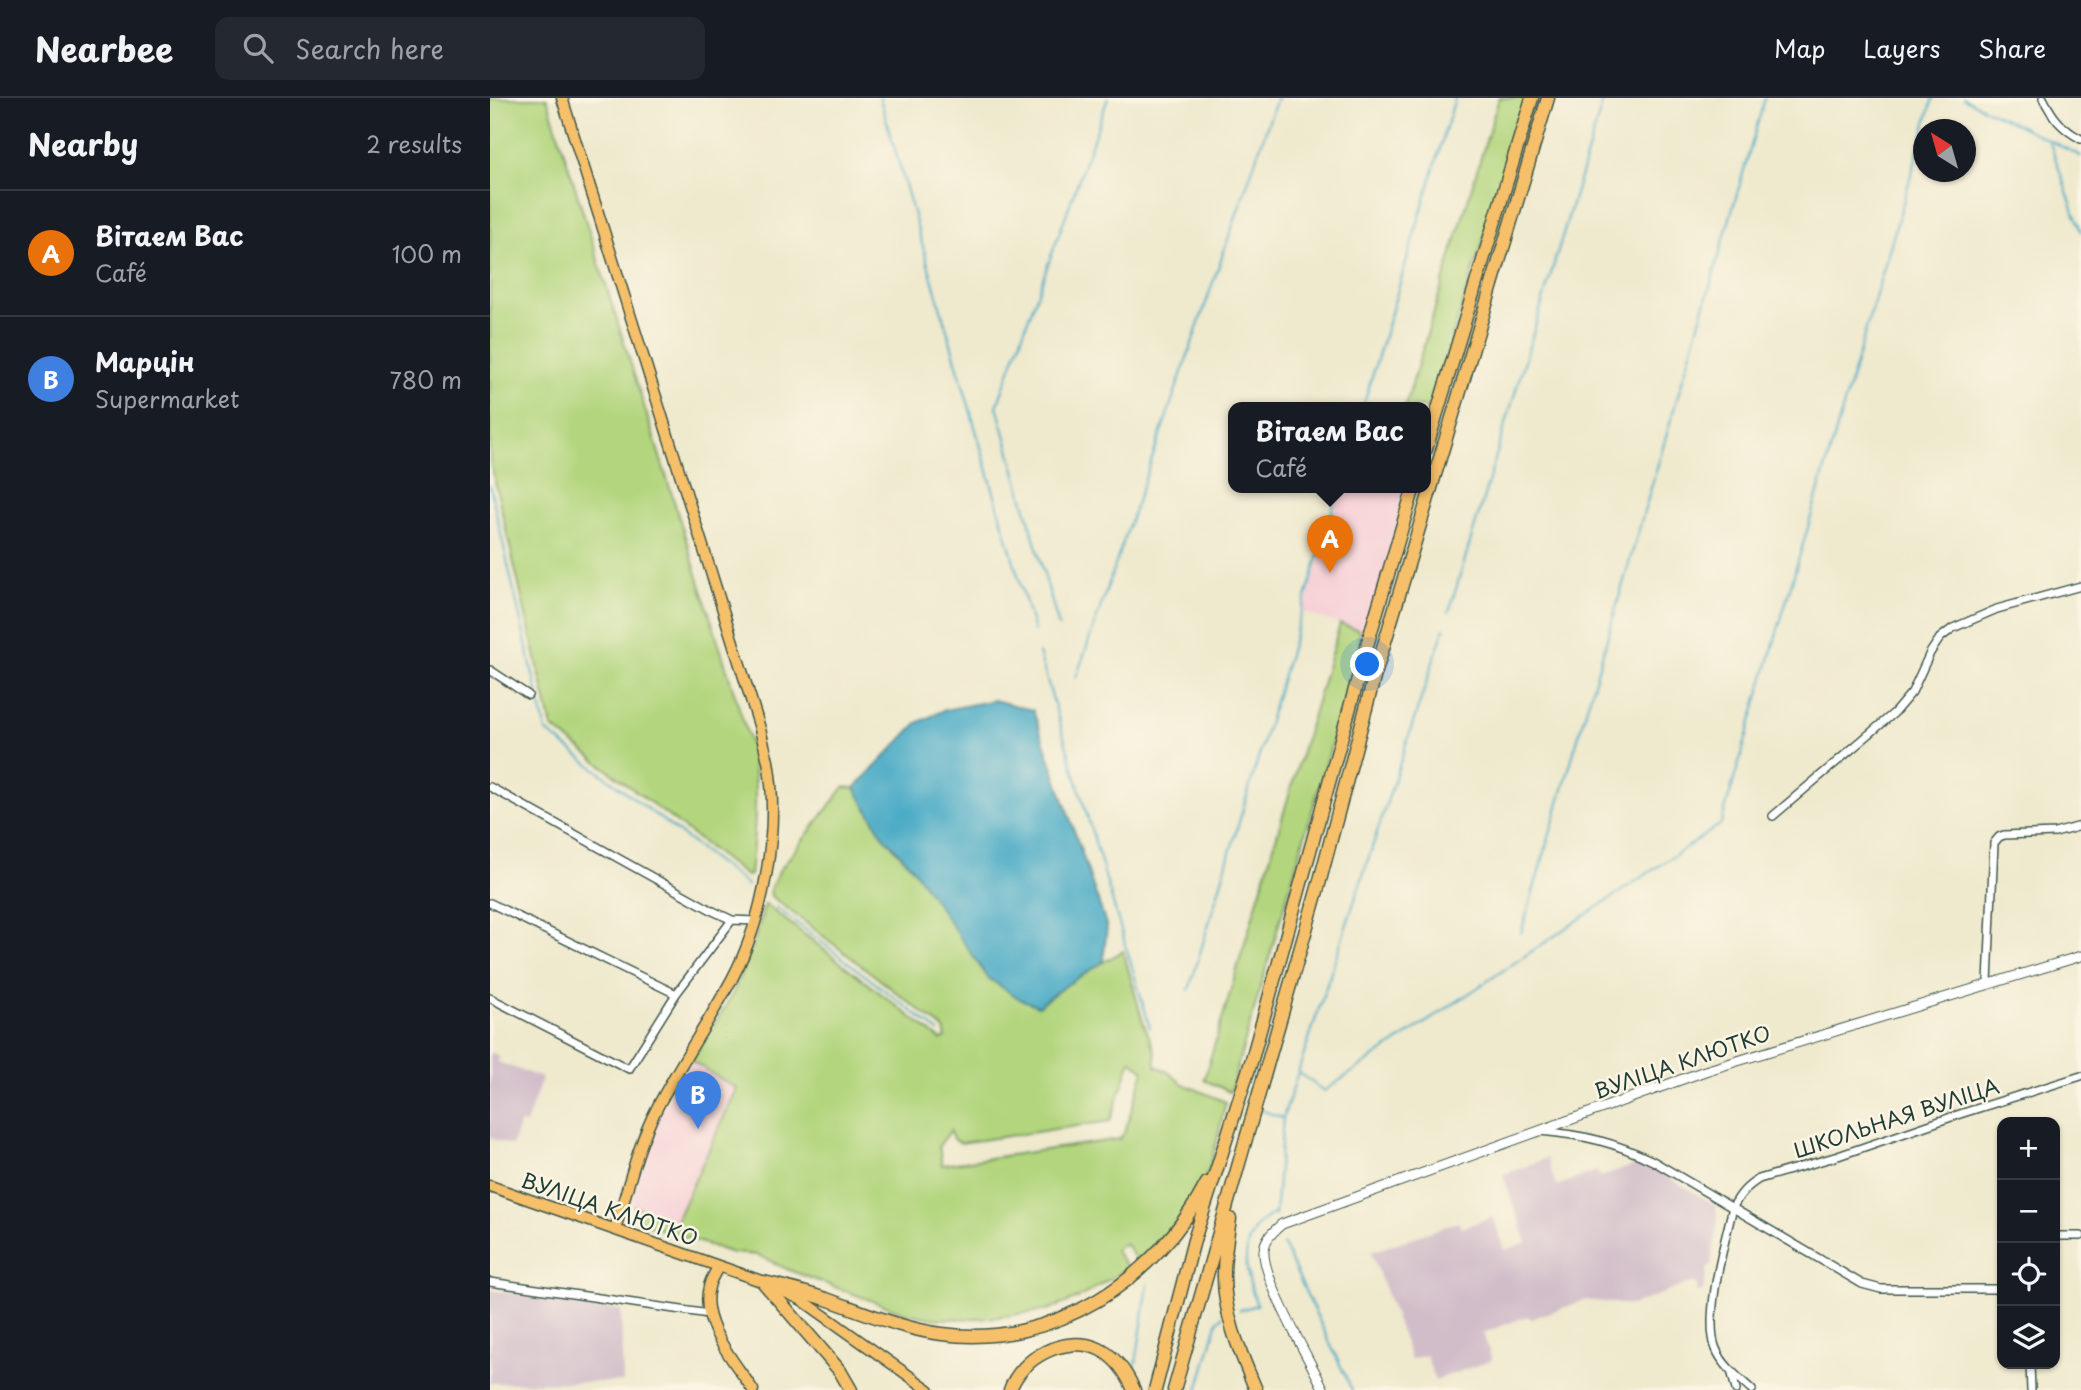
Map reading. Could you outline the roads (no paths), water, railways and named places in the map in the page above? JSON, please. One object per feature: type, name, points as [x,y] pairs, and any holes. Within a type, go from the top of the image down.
[{"type":"highway","points":[[1431,432],[1532,98]]},
{"type":"highway","points":[[1431,488],[1548,98]]},
{"type":"highway","points":[[1154,1390],[1194,1240],[1224,1149],[1412,493]]},
{"type":"highway","points":[[1174,1390],[1374,678],[1430,493]]},
{"type":"highway","points":[[764,1282],[824,1298],[894,1324],[942,1334],[995,1334],[1038,1327],[1075,1313],[1108,1295],[1143,1268],[1177,1230],[1201,1194],[1224,1149]]},
{"type":"highway","points":[[1236,1177],[1224,1276],[1233,1329],[1256,1390]]},
{"type":"highway","points":[[764,1282],[840,1371],[851,1390]]},
{"type":"highway","points":[[1010,1390],[1019,1371],[1036,1357],[1059,1347],[1080,1345],[1100,1350],[1109,1356],[1123,1370],[1134,1390]]},
{"type":"main road","points":[[562,98],[759,725],[768,762],[771,790],[768,856],[755,921],[733,977],[656,1109],[644,1135],[615,1229]]},
{"type":"main road","name":"ВУЛІЦА КЛЮТКО","points":[[490,1186],[764,1282],[803,1300],[929,1390]]},
{"type":"main road","points":[[718,1267],[709,1287],[709,1314],[719,1338],[752,1390]]},
{"type":"street","points":[[2043,98],[2063,130],[2081,139]]},
{"type":"street","points":[[1773,816],[1894,713],[1912,692],[1940,638],[1953,628],[1997,609],[2081,586]]},
{"type":"street","points":[[490,670],[528,695]]},
{"type":"street","points":[[490,787],[732,920],[755,921]]},
{"type":"street","points":[[1988,983],[1994,843],[1998,837],[2004,835],[2055,833],[2081,826]]},
{"type":"street","points":[[490,903],[676,994]]},
{"type":"street","points":[[490,998],[629,1069],[676,994],[732,920]]},
{"type":"street","name":"ВУЛІЦА КЛЮТКО","points":[[1324,1390],[1281,1302],[1264,1260],[1264,1248],[1274,1231],[1282,1224],[1705,1071],[2081,956]]},
{"type":"street","name":"ШКОЛЬНАЯ ВУЛІЦА","points":[[1733,1208],[1739,1195],[1759,1179],[1838,1156],[2081,1076]]},
{"type":"street","points":[[1539,1131],[1602,1140],[1622,1146],[1653,1161],[1862,1283],[1881,1289],[1997,1289]]},
{"type":"street","points":[[1733,1208],[1713,1306],[1715,1348],[1731,1370],[1752,1390]]},
{"type":"street","points":[[2060,1236],[2081,1236]]},
{"type":"street","points":[[490,1282],[709,1314]]},
{"type":"street","points":[[2030,1369],[2031,1390]]},
{"type":"street","points":[[1731,1370],[1736,1390]]},
{"type":"water","points":[[994,700],[1033,710],[1107,927],[1103,962],[1038,1006],[1020,999],[988,978],[911,866],[883,836],[855,788],[917,723],[944,710]]},
{"type":"waterway","points":[[880,98],[1034,631]]},
{"type":"waterway","points":[[1059,627],[997,406],[1108,98]]},
{"type":"waterway","points":[[1076,678],[1277,98]]},
{"type":"waterway","points":[[1364,402],[1455,98]]},
{"type":"waterway","points":[[1449,612],[1604,98]]},
{"type":"waterway","points":[[1521,933],[1765,98]]},
{"type":"waterway","points":[[1927,119],[1933,98]]},
{"type":"waterway","points":[[1963,98],[2081,156]]},
{"type":"waterway","points":[[2049,140],[2081,232]]},
{"type":"waterway","points":[[1299,1073],[1324,1091],[1721,824],[1913,169]]},
{"type":"waterway","points":[[490,486],[546,731],[747,885]]},
{"type":"waterway","points":[[1189,990],[1337,493]]},
{"type":"waterway","points":[[1275,1216],[1283,1118],[1444,629]]},
{"type":"waterway","points":[[1039,653],[1150,1028]]},
{"type":"waterway","points":[[776,907],[939,1032]]},
{"type":"waterway","points":[[1261,1110],[1283,1118]]},
{"type":"waterway","points":[[1240,1310],[1257,1305],[1246,1266],[1249,1241],[1254,1230],[1276,1212]]},
{"type":"waterway","points":[[1283,1244],[1352,1390]]},
{"type":"waterway","points":[[1135,1370],[1148,1284]]},
{"type":"waterway","points":[[1198,1390],[1218,1320],[1223,1316]]},
{"type":"place","name":"Вітаем Вас","points":[[1330,573]]},
{"type":"place","name":"Марцін","points":[[698,1129]]}]
